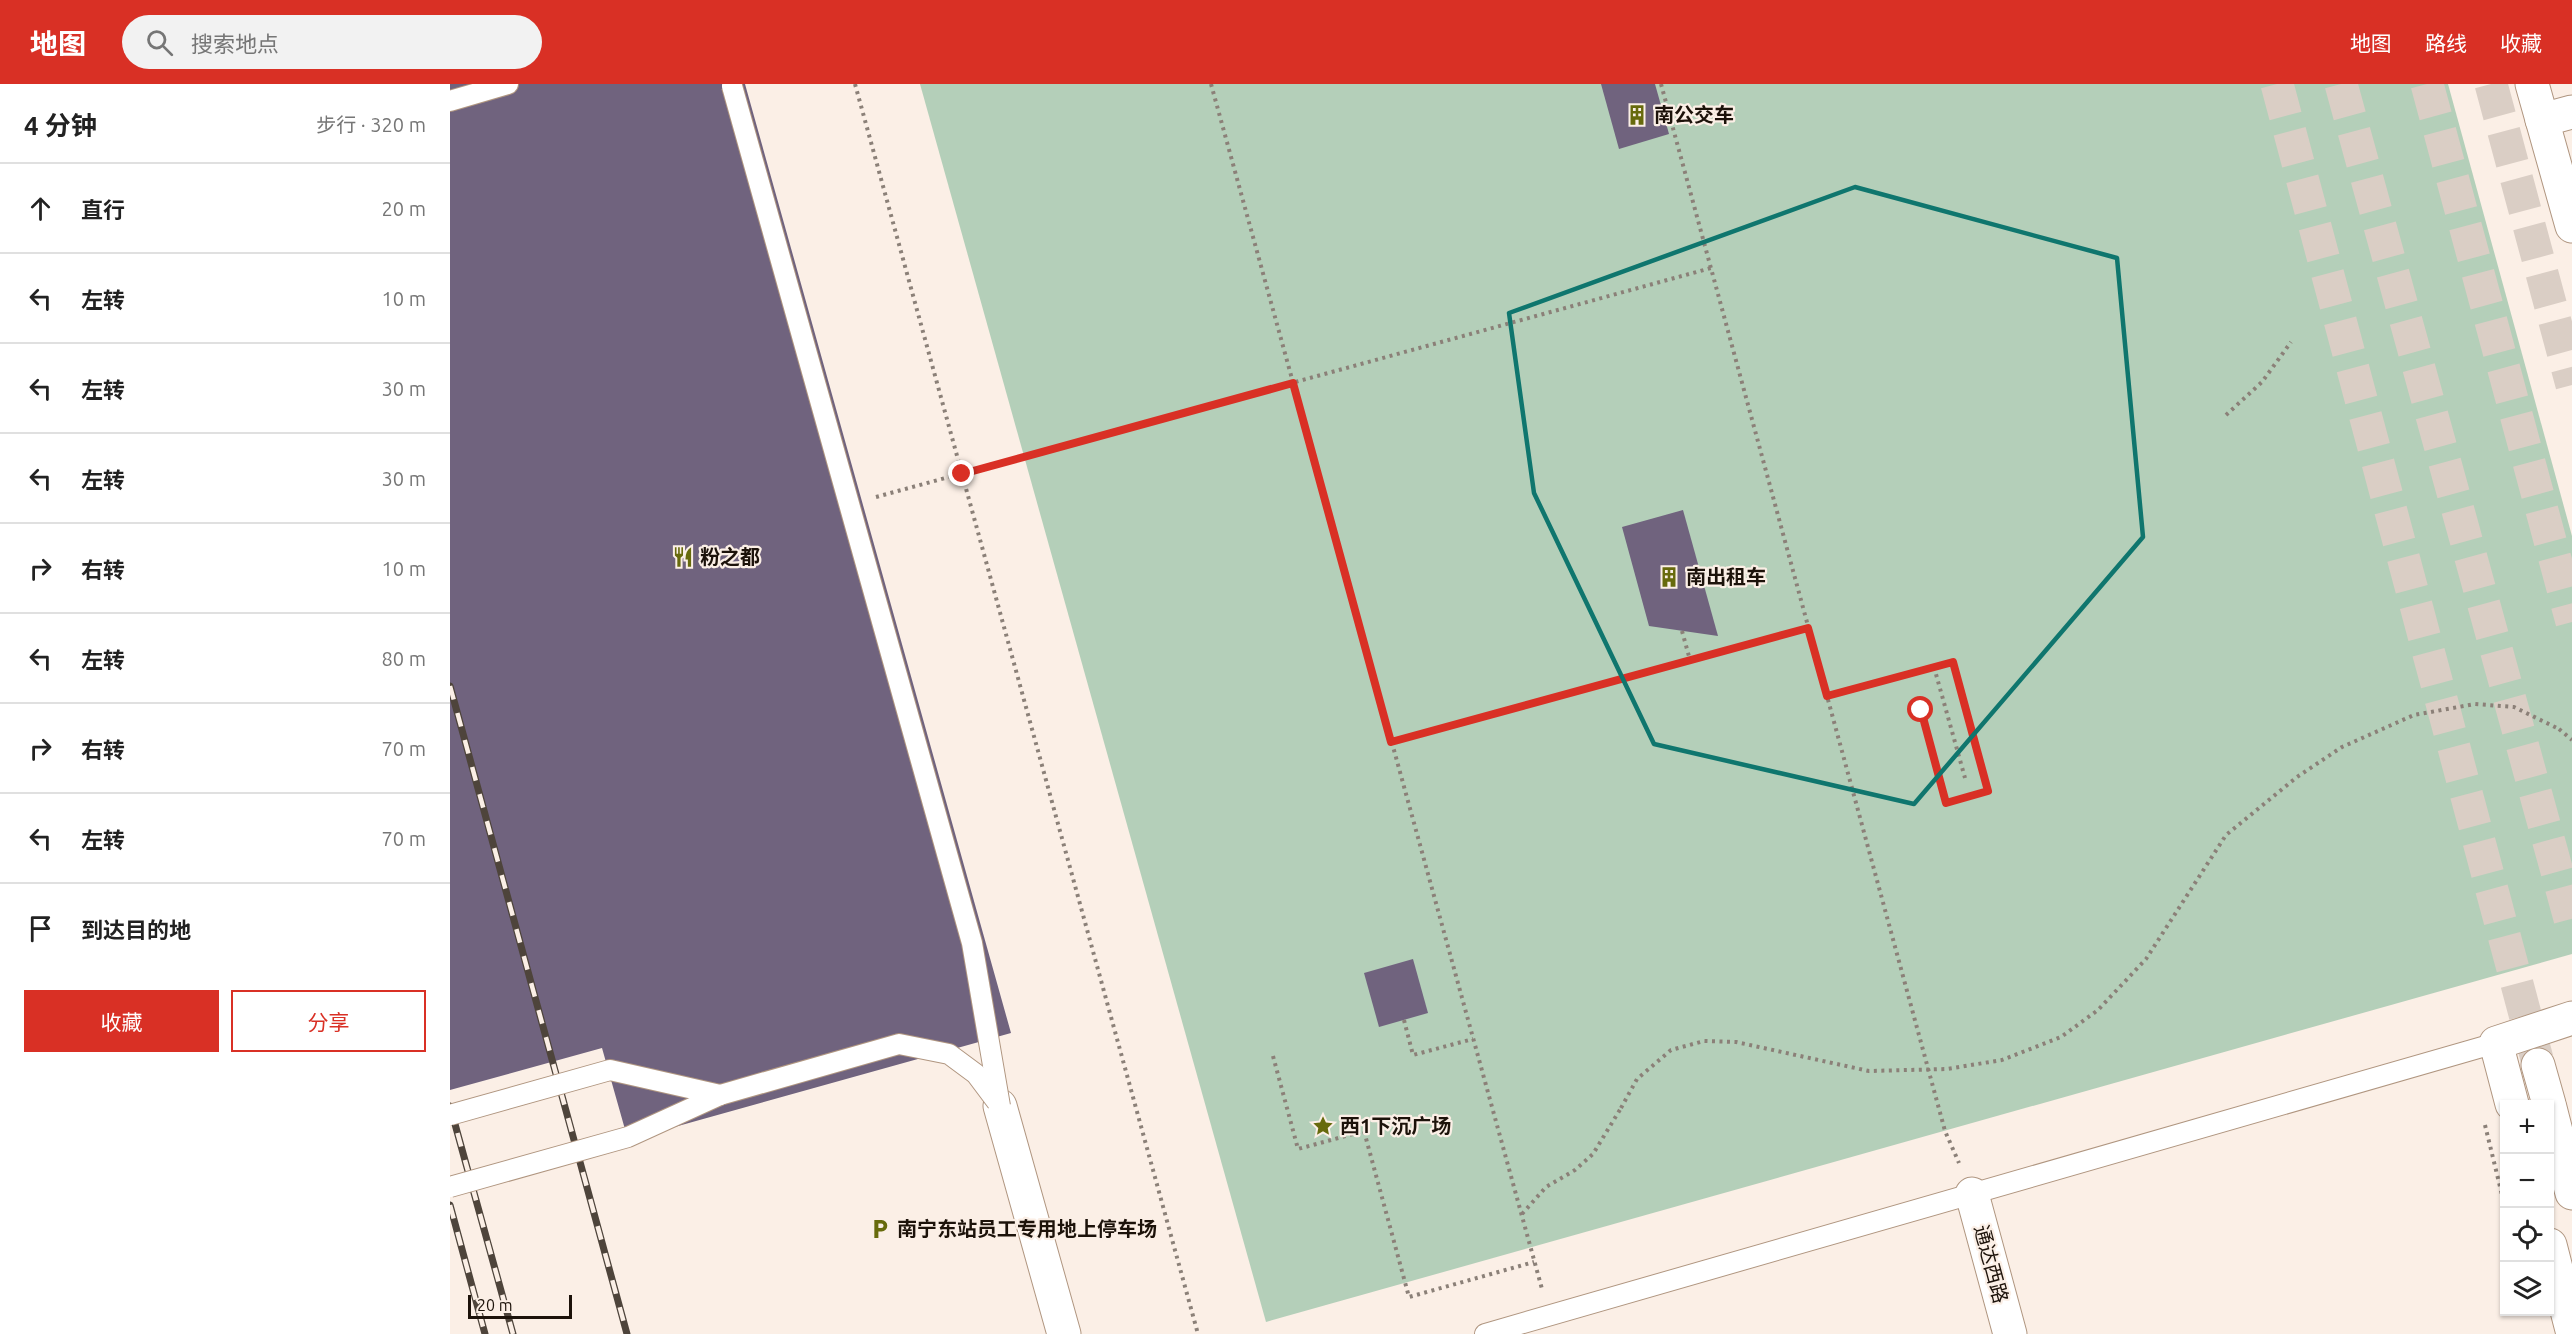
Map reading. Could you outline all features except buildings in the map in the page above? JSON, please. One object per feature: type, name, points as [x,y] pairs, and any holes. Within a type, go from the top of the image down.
[{"type":"street","points":[[2532,84],[2557,116],[2572,226]]},
{"type":"street","points":[[2511,1100],[2496,1042],[2572,1018]]},
{"type":"street","points":[[2538,1065],[2547,1100]]},
{"type":"street","points":[[1000,1106],[1065,1330]]},
{"type":"street","points":[[2554,1125],[2572,1193]]},
{"type":"street","name":"通达西路","points":[[1972,1194],[2010,1334]]},
{"type":"street","points":[[2554,1260],[2572,1330]]},
{"type":"lane","points":[[450,101],[508,84]]},
{"type":"lane","points":[[730,84],[972,943],[1000,1106]]},
{"type":"lane","points":[[1485,1334],[2496,1042]]},
{"type":"lane","points":[[450,1187],[628,1137],[720,1095],[899,1044],[949,1054],[976,1074],[1000,1106]]},
{"type":"lane","points":[[450,1115],[610,1070],[720,1095]]},
{"type":"path","points":[[855,84],[1198,1334]]},
{"type":"path","points":[[1211,84],[1549,1316]]},
{"type":"path","points":[[1661,84],[1945,1131],[1972,1194]]},
{"type":"path","points":[[873,498],[1711,268]]},
{"type":"path","points":[[2226,415],[2262,382],[2291,342]]},
{"type":"path","points":[[1391,742],[1808,628]]},
{"type":"path","points":[[1682,631],[1690,660]]},
{"type":"path","points":[[1827,696],[1953,662],[1988,791],[1946,803],[1921,710]]},
{"type":"path","points":[[1934,668],[1965,778]]},
{"type":"path","points":[[1521,1214],[1546,1187],[1575,1170],[1593,1154],[1637,1079],[1671,1050],[1704,1041],[1736,1042],[1869,1071],[1947,1070],[2002,1060],[2061,1037],[2098,1010],[2146,959],[2226,835],[2296,777],[2342,747],[2414,715],[2475,704],[2514,707],[2559,729],[2572,740]]},
{"type":"path","points":[[1404,1020],[1413,1055],[1473,1039]]},
{"type":"path","points":[[1273,1056],[1298,1149],[1364,1131],[1409,1297],[1534,1262]]},
{"type":"path","points":[[2484,1123],[2500,1184]]},
{"type":"highlighted area","points":[[1855,187],[2117,258],[2143,537],[1914,804],[1654,744],[1534,493],[1509,313]]},
{"type":"green space","points":[[920,84],[2448,84],[2572,536],[2572,954],[1266,1322]]},
{"type":"tunnel","points":[[2277,84],[2537,1059]]},
{"type":"tunnel","points":[[2341,84],[2572,926]]},
{"type":"tunnel","points":[[2427,84],[2572,622]]},
{"type":"tunnel","points":[[2491,84],[2572,385]]},
{"type":"railway","points":[[450,686],[627,1334]]},
{"type":"railway","points":[[450,1106],[513,1334]]},
{"type":"railway","points":[[450,1205],[485,1334]]},
{"type":"place","name":"南公交车","points":[[1637,115]]},
{"type":"place","name":"粉之都","points":[[683,557]]},
{"type":"place","name":"南出租车","points":[[1669,577]]},
{"type":"place","name":"西1下沉广场","points":[[1323,1126]]},
{"type":"place","name":"南宁东站员工专用地上停车场","points":[[880,1229]]},
{"type":"route","points":[[962,474],[1293,383],[1391,742],[1808,628],[1827,696],[1953,662],[1988,791],[1946,803],[1921,710]]}]
